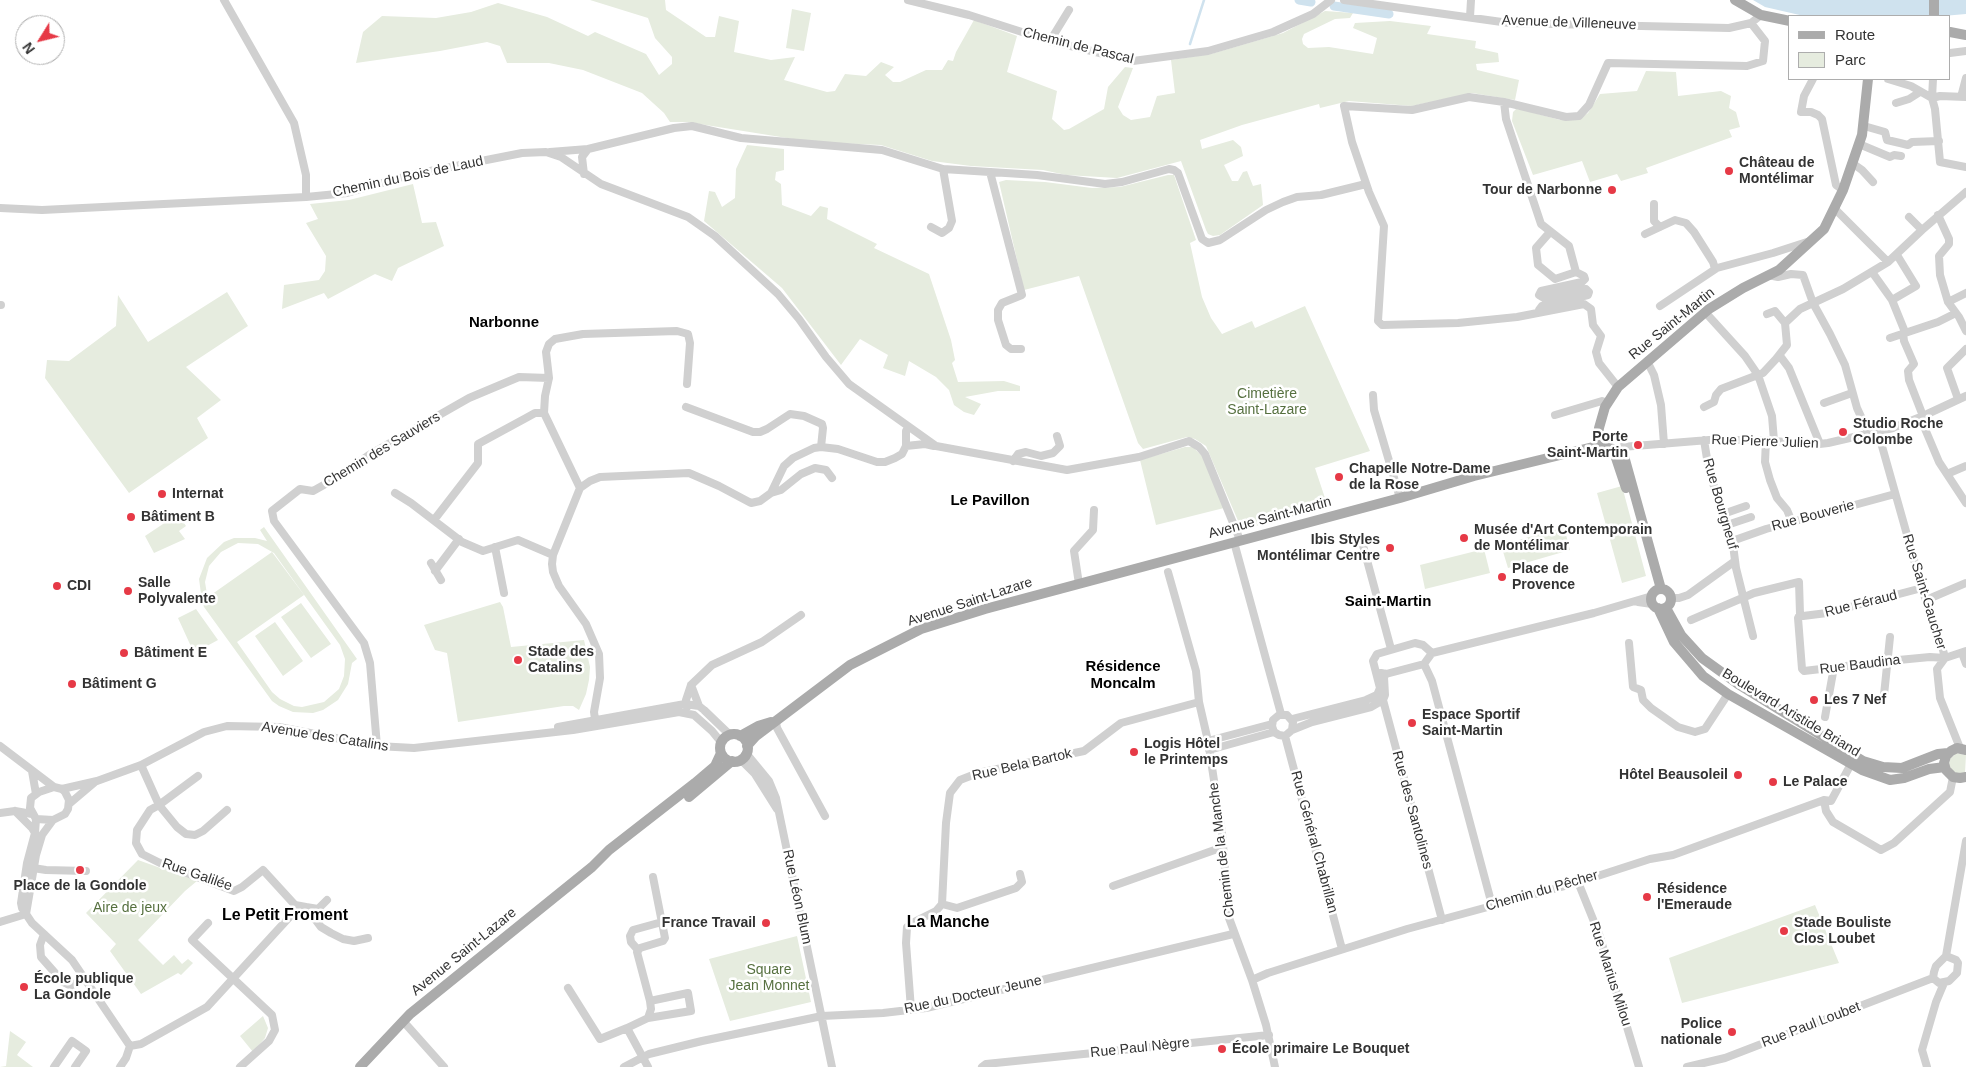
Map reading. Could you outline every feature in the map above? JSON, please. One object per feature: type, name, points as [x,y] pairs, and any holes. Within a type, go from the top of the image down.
[{"type":"main road","points":[[1735,0],[1761,15],[1788,21]]},
{"type":"main road","points":[[1934,0],[1934,15]]},
{"type":"main road","points":[[1951,32],[1966,35]]},
{"type":"main road","name":"Rue Saint-Martin","points":[[1583,450],[1599,428],[1608,403],[1618,387],[1705,312],[1742,288],[1779,270],[1824,229],[1843,190],[1859,144],[1864,126],[1868,80]]},
{"type":"main road","points":[[1599,428],[1598,436],[1604,446]]},
{"type":"main road","name":"Avenue Saint-Martin","points":[[1164,561],[1400,498],[1474,476],[1604,446],[1616,450]]},
{"type":"main road","points":[[1616,450],[1624,456],[1657,600],[1669,605],[1671,598]]},
{"type":"main road","name":"Avenue Saint-Lazare","points":[[592,867],[613,856],[742,755],[756,736],[850,664],[920,629],[985,609],[1164,561]]},
{"type":"main road","name":"Boulevard Aristide Briand","points":[[1657,600],[1674,642],[1696,669],[1728,694],[1879,778],[1890,780],[1904,778],[1945,767]]},
{"type":"main road","name":"Boulevard Aristide Briand","points":[[1657,600],[1681,634],[1702,658],[1733,680],[1863,761],[1884,768],[1902,768],[1938,754],[1948,753],[1954,749],[1963,749]]},
{"type":"main road","name":"Avenue Saint-Lazare","points":[[735,735],[758,726],[776,722]]},
{"type":"main road","points":[[735,735],[743,738],[742,755],[727,760],[721,753],[722,742],[725,738],[735,735]]},
{"type":"main road","name":"Avenue Saint-Lazare","points":[[360,1067],[403,1021],[430,997],[592,867],[609,850],[696,783],[714,766],[721,753]]},
{"type":"main road","points":[[1948,753],[1945,767],[1953,777],[1966,777]]},
{"type":"street","points":[[224,0],[294,123],[306,175],[306,197]]},
{"type":"street","name":"Chemin de Pascal","points":[[908,0],[969,15],[1050,41],[1133,61],[1198,53],[1273,32],[1313,14],[1331,0]]},
{"type":"street","name":"Avenue de Villeneuve","points":[[1344,0],[1367,1],[1509,23],[1729,28],[1751,22],[1761,15]]},
{"type":"street","points":[[1470,17],[1471,0]]},
{"type":"street","points":[[1050,41],[1069,10]]},
{"type":"street","points":[[1618,387],[1599,363],[1596,352],[1601,336],[1593,325],[1591,309],[1584,304],[1517,317],[1458,323],[1387,326],[1382,325],[1378,321],[1384,226],[1366,184],[1352,142],[1344,106],[1412,110],[1469,97],[1504,102],[1566,117],[1579,116],[1588,105],[1608,63],[1747,66],[1763,61],[1765,41],[1751,22]]},
{"type":"street","points":[[1951,53],[1966,52]]},
{"type":"street","points":[[1891,80],[1911,86],[1932,98],[1940,96],[1964,97],[1966,78]]},
{"type":"street","points":[[1812,80],[1804,96],[1802,112],[1811,112],[1822,119],[1836,185],[1843,190]]},
{"type":"street","points":[[1933,80],[1932,98],[1935,109],[1940,162],[1966,167]]},
{"type":"street","points":[[1896,104],[1920,92]]},
{"type":"street","points":[[1504,102],[1506,119],[1541,224],[1569,246],[1576,272]]},
{"type":"street","points":[[546,152],[588,148],[674,128],[692,126],[741,138],[882,150],[943,169],[1038,175],[1105,184],[1122,182],[1169,169],[1178,173],[1202,239],[1208,243],[1220,240],[1266,210],[1283,202],[1297,197],[1321,195],[1366,184]]},
{"type":"street","points":[[1864,126],[1885,132],[1887,140],[1908,145],[1912,142],[1939,141]]},
{"type":"street","points":[[1859,144],[1890,158],[1894,155],[1901,156]]},
{"type":"street","points":[[584,174],[582,158],[588,148]]},
{"type":"street","name":"Chemin du Bois de Laud","points":[[0,208],[42,210],[306,197],[347,193],[410,175],[522,153],[546,152],[561,157],[601,184],[688,217],[715,236],[778,294],[849,384],[936,446],[1013,462],[1067,470],[1139,457],[1189,441],[1205,454],[1216,478],[1237,541]]},
{"type":"street","points":[[1852,163],[1862,170],[1873,182]]},
{"type":"street","points":[[931,227],[942,233],[949,228],[952,221],[943,169]]},
{"type":"street","points":[[990,172],[1022,295],[1002,303],[998,310],[998,320],[1006,345],[1011,349],[1021,349]]},
{"type":"street","points":[[1785,323],[1800,309],[1888,262],[1938,215],[1966,192]]},
{"type":"street","points":[[1654,204],[1654,221],[1660,227]]},
{"type":"street","points":[[1835,209],[1888,262]]},
{"type":"street","points":[[1938,215],[1949,239],[1949,244],[1939,256],[1940,275],[1948,302],[1966,331]]},
{"type":"street","points":[[1909,217],[1922,230]]},
{"type":"street","points":[[1645,234],[1675,220],[1686,223],[1713,262],[1715,269]]},
{"type":"street","points":[[1539,312],[1542,306],[1588,295],[1589,292],[1586,289],[1544,298],[1539,295],[1541,291],[1582,282],[1585,279],[1584,276],[1576,272],[1555,279],[1538,266],[1536,248],[1550,232]]},
{"type":"street","points":[[1660,306],[1715,269],[1812,241]]},
{"type":"street","points":[[1892,300],[1916,286],[1897,255]]},
{"type":"street","points":[[1872,272],[1892,300],[1904,333],[1904,341],[1914,364],[1908,371],[1909,380],[1930,444],[1966,504]]},
{"type":"street","points":[[1768,275],[1778,277],[1792,274],[1803,275],[1813,303],[1845,366],[1857,408],[1869,434]]},
{"type":"street","points":[[1948,302],[1966,293]]},
{"type":"street","points":[[1704,407],[1714,402],[1716,395],[1721,389],[1763,373],[1780,356],[1786,346],[1785,323],[1775,311],[1766,314]]},
{"type":"street","points":[[1705,312],[1745,356],[1758,375],[1772,416],[1770,440],[1765,462],[1776,498],[1787,510],[1792,522]]},
{"type":"street","points":[[1890,338],[1938,322],[1956,313]]},
{"type":"street","points":[[580,488],[544,413],[544,396],[548,378],[546,352],[549,344],[555,339],[583,334],[677,331],[688,334],[690,343],[687,384]]},
{"type":"street","points":[[1962,397],[1947,368],[1966,349]]},
{"type":"street","points":[[1780,356],[1789,368],[1820,444]]},
{"type":"street","points":[[1647,361],[1654,376],[1661,405],[1664,444]]},
{"type":"street","name":"Chemin des Sauviers","points":[[377,746],[370,663],[364,642],[274,521],[272,511],[300,489],[313,491],[338,477],[368,455],[469,398],[519,378],[548,378]]},
{"type":"street","points":[[1824,402],[1852,392]]},
{"type":"street","points":[[1373,395],[1374,410],[1400,498]]},
{"type":"street","name":"Rue Pierre Julien","points":[[1616,450],[1622,447],[1704,440],[1770,440],[1811,445],[1820,444],[1878,432],[1922,417],[1962,397]]},
{"type":"street","points":[[1555,415],[1602,401],[1608,403]]},
{"type":"street","points":[[686,407],[753,432],[768,429],[790,414],[804,416],[822,424],[821,447]]},
{"type":"street","points":[[434,520],[478,463],[478,444],[530,415],[544,413]]},
{"type":"street","points":[[771,494],[777,478],[788,462],[814,448],[838,449],[877,462],[885,462],[902,454],[906,446],[906,431],[908,427]]},
{"type":"street","name":"Rue Saint-Gaucher","points":[[1878,432],[1922,588],[1945,658],[1937,669],[1940,698],[1963,749]]},
{"type":"street","points":[[1013,462],[1018,454],[1026,452],[1041,456],[1054,453],[1060,446],[1057,436]]},
{"type":"street","name":"Rue Bourgneuf","points":[[1704,440],[1709,471],[1732,541],[1743,598],[1753,636]]},
{"type":"street","points":[[906,446],[925,444],[936,446]]},
{"type":"street","points":[[1947,474],[1966,466]]},
{"type":"street","points":[[595,723],[600,678],[599,654],[586,624],[559,586],[553,572],[553,555],[580,488],[600,477],[689,473],[751,503],[760,501],[781,490],[801,474],[815,468],[826,470],[832,478]]},
{"type":"street","points":[[395,493],[412,503],[459,539],[483,551],[518,540],[553,555]]},
{"type":"street","name":"Rue Bouverie","points":[[1732,541],[1792,522],[1895,494]]},
{"type":"street","points":[[1723,514],[1746,506]]},
{"type":"street","points":[[1079,584],[1074,551],[1094,530],[1094,510]]},
{"type":"street","points":[[1727,525],[1752,517]]},
{"type":"street","points":[[1361,538],[1391,649]]},
{"type":"street","points":[[440,580],[433,567],[459,539]]},
{"type":"street","points":[[1237,541],[1281,714]]},
{"type":"street","points":[[495,547],[504,593]]},
{"type":"street","points":[[1671,598],[1688,595],[1735,561]]},
{"type":"street","name":"Chemin de la Manche","points":[[1168,572],[1196,672],[1199,702],[1208,741],[1222,833],[1227,907],[1234,934],[1252,980],[1269,1035],[1274,1067]]},
{"type":"street","points":[[1691,620],[1754,593],[1799,582],[1800,614]]},
{"type":"street","points":[[1926,600],[1966,583]]},
{"type":"street","name":"Rue Féraud","points":[[1800,614],[1803,616],[1826,613],[1922,588]]},
{"type":"street","points":[[1376,670],[1386,674],[1424,664],[1432,653],[1634,602],[1657,600]]},
{"type":"street","name":"Rue Baudina","points":[[1800,614],[1798,618],[1802,669],[1804,671],[1930,657],[1945,658],[1964,652]]},
{"type":"street","points":[[722,742],[685,704],[691,686],[717,661],[762,642],[801,615]]},
{"type":"street","points":[[1884,694],[1890,637]]},
{"type":"street","points":[[1629,643],[1633,687],[1641,690],[1643,700],[1651,708],[1678,727],[1695,732],[1705,729],[1728,694]]},
{"type":"street","points":[[1292,719],[1366,700],[1377,695],[1380,688],[1373,661],[1377,654],[1391,649],[1420,644],[1432,653]]},
{"type":"street","points":[[1964,652],[1966,664]]},
{"type":"street","points":[[1424,664],[1432,681],[1492,905]]},
{"type":"street","points":[[1825,717],[1834,668]]},
{"type":"street","name":"Rue des Santolines","points":[[1386,674],[1384,677],[1385,694],[1383,700],[1442,920]]},
{"type":"street","points":[[691,686],[699,706],[735,735]]},
{"type":"street","points":[[1209,750],[1274,732],[1285,736],[1292,730],[1312,722],[1372,707],[1383,700]]},
{"type":"street","name":"Rue Bela Bartok","points":[[942,904],[946,823],[950,792],[960,780],[978,773],[1084,751],[1121,723],[1199,702]]},
{"type":"street","name":"Avenue des Catalins","points":[[58,788],[97,781],[141,765],[204,732],[227,726],[279,727],[377,746],[414,748],[534,734],[685,704],[699,706]]},
{"type":"street","name":"Avenue des Catalins","points":[[595,723],[679,712],[694,715]]},
{"type":"street","points":[[1274,732],[1272,724],[1275,717],[1281,714],[1287,715],[1292,719]]},
{"type":"street","points":[[1292,719],[1292,730]]},
{"type":"street","points":[[776,722],[777,728],[825,816]]},
{"type":"street","points":[[1208,741],[1272,724]]},
{"type":"street","name":"Rue Général Chabrillan","points":[[1285,736],[1342,949]]},
{"type":"street","points":[[0,746],[68,796],[69,804],[65,814],[53,820],[42,835],[33,868],[26,914]]},
{"type":"street","name":"Rue Léon Blum","points":[[742,755],[780,815],[832,1067]]},
{"type":"street","points":[[1851,764],[1828,800],[1826,811],[1832,822],[1881,850],[1894,843],[1950,792],[1953,777]]},
{"type":"street","points":[[141,765],[159,805],[177,827],[186,834],[195,835],[203,831],[227,810]]},
{"type":"street","points":[[32,771],[36,794]]},
{"type":"street","name":"Rue Galilée","points":[[198,776],[150,810],[137,830],[136,843],[142,854],[160,863],[234,891],[263,870],[295,905],[306,907],[322,927],[343,940],[354,941],[368,938]]},
{"type":"street","name":"Avenue des Catalins","points":[[69,804],[97,781]]},
{"type":"street","points":[[15,811],[30,801],[36,794],[58,788]]},
{"type":"street","name":"Chemin du Pêcher","points":[[1252,980],[1342,949],[1578,882],[1650,858],[1673,855],[1828,800]]},
{"type":"street","points":[[30,801],[34,816],[35,833],[27,863],[21,903],[32,924],[72,960],[130,1046]]},
{"type":"street","points":[[0,813],[15,811],[53,820]]},
{"type":"street","points":[[15,811],[35,833]]},
{"type":"street","points":[[1966,841],[1946,956],[1936,966],[1933,978],[1936,982],[1944,983],[1952,979],[1958,967],[1966,963]]},
{"type":"street","points":[[1113,886],[1223,848]]},
{"type":"street","points":[[33,868],[86,871]]},
{"type":"street","points":[[911,1009],[906,943],[907,927],[936,911],[942,904],[957,908],[1016,888],[1022,882],[1020,874]]},
{"type":"street","points":[[638,950],[664,942],[665,938],[653,877]]},
{"type":"street","name":"Rue Marius Milou","points":[[1578,882],[1599,934],[1640,1067]]},
{"type":"street","points":[[130,1046],[141,1044],[206,1007],[295,912],[306,907],[318,908],[327,900]]},
{"type":"street","points":[[0,922],[26,914]]},
{"type":"street","points":[[648,1018],[651,1008],[650,1001],[638,950],[631,942],[630,936],[633,930],[662,922]]},
{"type":"street","points":[[208,923],[192,940],[232,980],[272,1015],[275,1030],[269,1041],[240,1067]]},
{"type":"street","points":[[44,934],[40,945],[41,957],[63,982],[71,986],[84,978]]},
{"type":"street","name":"Rue du Docteur Jeune","points":[[624,1067],[643,1056],[702,1041],[822,1016],[882,1013],[973,997],[1234,934]]},
{"type":"street","points":[[1946,956],[1956,960],[1958,967]]},
{"type":"street","name":"Rue Paul Loubet","points":[[1687,1067],[1725,1058],[1933,978]]},
{"type":"street","points":[[1927,1067],[1922,1050],[1936,1002],[1944,983]]},
{"type":"street","points":[[568,988],[600,1039],[648,1018],[691,1011],[688,994],[650,1001]]},
{"type":"street","points":[[403,1021],[444,1067]]},
{"type":"street","points":[[627,1028],[648,1067]]},
{"type":"street","name":"Rue Paul Nègre","points":[[982,1067],[986,1064],[1037,1063],[1269,1035]]},
{"type":"street","points":[[54,1067],[72,1042],[86,1051],[75,1067]]},
{"type":"street","points":[[120,1067],[126,1058],[130,1046]]},
{"type":"green space","points":[[590,0],[665,0],[666,10],[706,37],[715,37],[719,16],[739,21],[734,52],[771,60],[795,57],[784,80],[827,92],[835,91],[845,74],[866,76],[881,62],[894,67],[885,75],[893,82],[900,82],[926,70],[942,70],[948,60],[953,61],[974,20],[1017,36],[1007,72],[1057,91],[1052,119],[1064,130],[1104,109],[1108,87],[1125,67],[1133,68],[1118,107],[1123,115],[1131,120],[1150,117],[1157,96],[1175,93],[1171,60],[1211,54],[1283,33],[1325,11],[1353,13],[1350,18],[1335,19],[1304,34],[1303,44],[1308,48],[1329,47],[1373,54],[1377,38],[1353,28],[1355,23],[1390,21],[1431,26],[1427,34],[1476,41],[1475,48],[1498,53],[1499,62],[1476,64],[1477,70],[1519,80],[1515,100],[1472,93],[1412,106],[1349,101],[1320,108],[1319,104],[1242,125],[1200,140],[1202,149],[1233,140],[1241,147],[1243,156],[1224,165],[1232,181],[1238,181],[1243,172],[1247,171],[1253,186],[1261,184],[1263,205],[1220,235],[1213,236],[1208,234],[1206,230],[1181,161],[1117,178],[1066,175],[1043,170],[971,166],[932,161],[881,145],[812,142],[687,122],[670,122],[664,113],[642,93],[583,70],[549,63],[507,63],[500,46],[487,42],[356,63],[363,32],[382,16],[436,18],[471,12],[498,3],[547,17],[588,36],[595,32],[646,54],[659,75],[672,64],[672,57],[655,38],[648,18]]},
{"type":"green space","points":[[792,9],[811,13],[804,51],[786,48]]},
{"type":"green space","points":[[1646,71],[1676,72],[1678,96],[1721,91],[1731,96],[1729,108],[1736,112],[1740,127],[1729,130],[1732,137],[1646,168],[1648,173],[1621,181],[1617,174],[1590,182],[1582,161],[1533,175],[1512,121],[1513,112],[1516,109],[1560,120],[1581,118],[1588,113],[1600,94],[1637,91]]},
{"type":"green space","points":[[747,145],[784,149],[784,170],[776,172],[775,180],[781,184],[782,205],[811,216],[820,206],[828,208],[827,219],[877,244],[874,248],[929,274],[951,340],[955,360],[952,363],[958,382],[1004,381],[1020,386],[1020,391],[998,391],[965,397],[981,404],[974,415],[964,412],[954,405],[949,390],[936,377],[909,361],[905,376],[883,368],[888,355],[860,339],[841,365],[782,288],[704,221],[709,191],[715,192],[722,207],[735,198],[736,169]]},
{"type":"green space","name":"Cimetière Saint-Lazare","points":[[1174,175],[1196,240],[1190,243],[1202,297],[1211,318],[1222,334],[1252,321],[1255,328],[1305,306],[1370,451],[1315,468],[1328,507],[1244,529],[1239,523],[1206,446],[1195,439],[1187,437],[1143,449],[1138,443],[1079,276],[1024,290],[999,182],[1006,180],[1045,182],[1092,188],[1120,187]]},
{"type":"green space","points":[[413,184],[422,223],[436,222],[444,246],[398,268],[392,281],[375,274],[328,299],[324,293],[282,309],[284,285],[319,280],[325,271],[326,256],[306,223],[318,219],[310,204],[349,200]]},
{"type":"green space","points":[[227,292],[248,326],[186,367],[221,400],[197,418],[208,438],[129,493],[45,378],[47,360],[69,361],[116,326],[118,295],[148,342]]},
{"type":"green space","points":[[1185,447],[1193,447],[1203,457],[1224,508],[1156,525],[1140,460]]},
{"type":"green space","points":[[1622,486],[1646,576],[1622,583],[1597,493]]},
{"type":"green space","points":[[178,514],[186,526],[179,531],[185,539],[154,553],[145,536]]},
{"type":"green space","points":[[264,527],[357,659],[352,663],[348,684],[338,700],[323,710],[313,713],[293,712],[272,701],[204,607],[199,579],[207,558],[224,542],[234,538],[255,538],[267,541],[260,530]],"holes":[[[238,543],[258,544],[274,553],[340,645],[345,659],[344,676],[339,689],[324,702],[302,707],[294,706],[280,699],[272,692],[237,642],[304,595],[272,552],[208,597],[208,600],[205,582],[209,566],[221,552]]]},
{"type":"green space","points":[[1564,527],[1570,550],[1508,568],[1501,545]]},
{"type":"green space","points":[[1484,549],[1490,573],[1425,589],[1420,565]]},
{"type":"green space","name":"Stade des Catalins","points":[[500,602],[503,607],[511,647],[584,640],[590,667],[586,694],[579,710],[573,706],[564,706],[458,722],[447,653],[435,650],[424,625]]},
{"type":"green space","points":[[301,603],[331,644],[311,658],[281,617]]},
{"type":"green space","points":[[196,609],[218,640],[194,653],[178,618]]},
{"type":"green space","points":[[275,622],[303,661],[283,676],[255,636]]},
{"type":"green space","points":[[1956,753],[1966,755],[1965,773],[1959,774],[1952,771],[1949,764],[1950,759]]},
{"type":"green space","name":"Aire de jeux","points":[[138,860],[197,881],[138,940],[163,965],[174,955],[182,964],[188,959],[193,963],[181,975],[178,973],[141,994],[110,951],[116,944],[86,913]]},
{"type":"green space","name":"Stade Bouliste Clos Loubet","points":[[1815,905],[1839,963],[1682,1003],[1669,958]]},
{"type":"green space","name":"Square Jean Monnet","points":[[797,936],[811,1002],[730,1021],[709,959]]},
{"type":"green space","points":[[263,1016],[268,1028],[265,1038],[253,1052],[240,1036]]},
{"type":"green space","points":[[10,1031],[26,1042],[17,1055],[33,1067],[0,1067],[6,1066]]},
{"type":"water","points":[[1753,0],[1966,0],[1966,14],[1800,15],[1765,7]]},
{"type":"waterway","points":[[1190,44],[1204,0]]},
{"type":"waterway","points":[[1299,0],[1311,2]]},
{"type":"waterway","points":[[1334,6],[1389,14]]},
{"type":"place","name":"Château de Montélimar","points":[[1729,171]]},
{"type":"place","name":"Tour de Narbonne","points":[[1612,190]]},
{"type":"place","name":"Studio Roche Colombe","points":[[1843,432]]},
{"type":"place","name":"Porte Saint-Martin","points":[[1638,445]]},
{"type":"place","name":"Chapelle Notre-Dame de la Rose","points":[[1339,477]]},
{"type":"place","name":"Internat","points":[[162,494]]},
{"type":"place","name":"Bâtiment B","points":[[131,517]]},
{"type":"place","name":"Musée d'Art Contemporain de Montélimar","points":[[1464,538]]},
{"type":"place","name":"Ibis Styles Montélimar Centre","points":[[1390,548]]},
{"type":"place","name":"Place de Provence","points":[[1502,577]]},
{"type":"place","name":"CDI","points":[[57,586]]},
{"type":"place","name":"Salle Polyvalente","points":[[128,591]]},
{"type":"place","name":"Bâtiment E","points":[[124,653]]},
{"type":"place","name":"Stade des Catalins","points":[[518,660]]},
{"type":"place","name":"Bâtiment G","points":[[72,684]]},
{"type":"place","name":"Les 7 Nef","points":[[1814,700]]},
{"type":"place","name":"Espace Sportif Saint-Martin","points":[[1412,723]]},
{"type":"place","name":"Logis Hôtel le Printemps","points":[[1134,752]]},
{"type":"place","name":"Hôtel Beausoleil","points":[[1738,775]]},
{"type":"place","name":"Le Palace","points":[[1773,782]]},
{"type":"place","name":"Place de la Gondole","points":[[80,870]]},
{"type":"place","name":"Résidence l'Emeraude","points":[[1647,897]]},
{"type":"place","name":"France Travail","points":[[766,923]]},
{"type":"place","name":"Stade Bouliste Clos Loubet","points":[[1784,931]]},
{"type":"place","name":"École publique La Gondole","points":[[24,987]]},
{"type":"place","name":"Police nationale","points":[[1732,1032]]},
{"type":"place","name":"École primaire Le Bouquet","points":[[1222,1049]]},
{"type":"district","name":"Narbonne","points":[[504,323]]},
{"type":"district","name":"Le Pavillon","points":[[990,501]]},
{"type":"district","name":"Saint-Martin","points":[[1388,602]]},
{"type":"district","name":"Résidence Moncalm","points":[[1123,676]]},
{"type":"district","name":"Le Petit Froment","points":[[285,916]]},
{"type":"district","name":"La Manche","points":[[948,923]]}]
